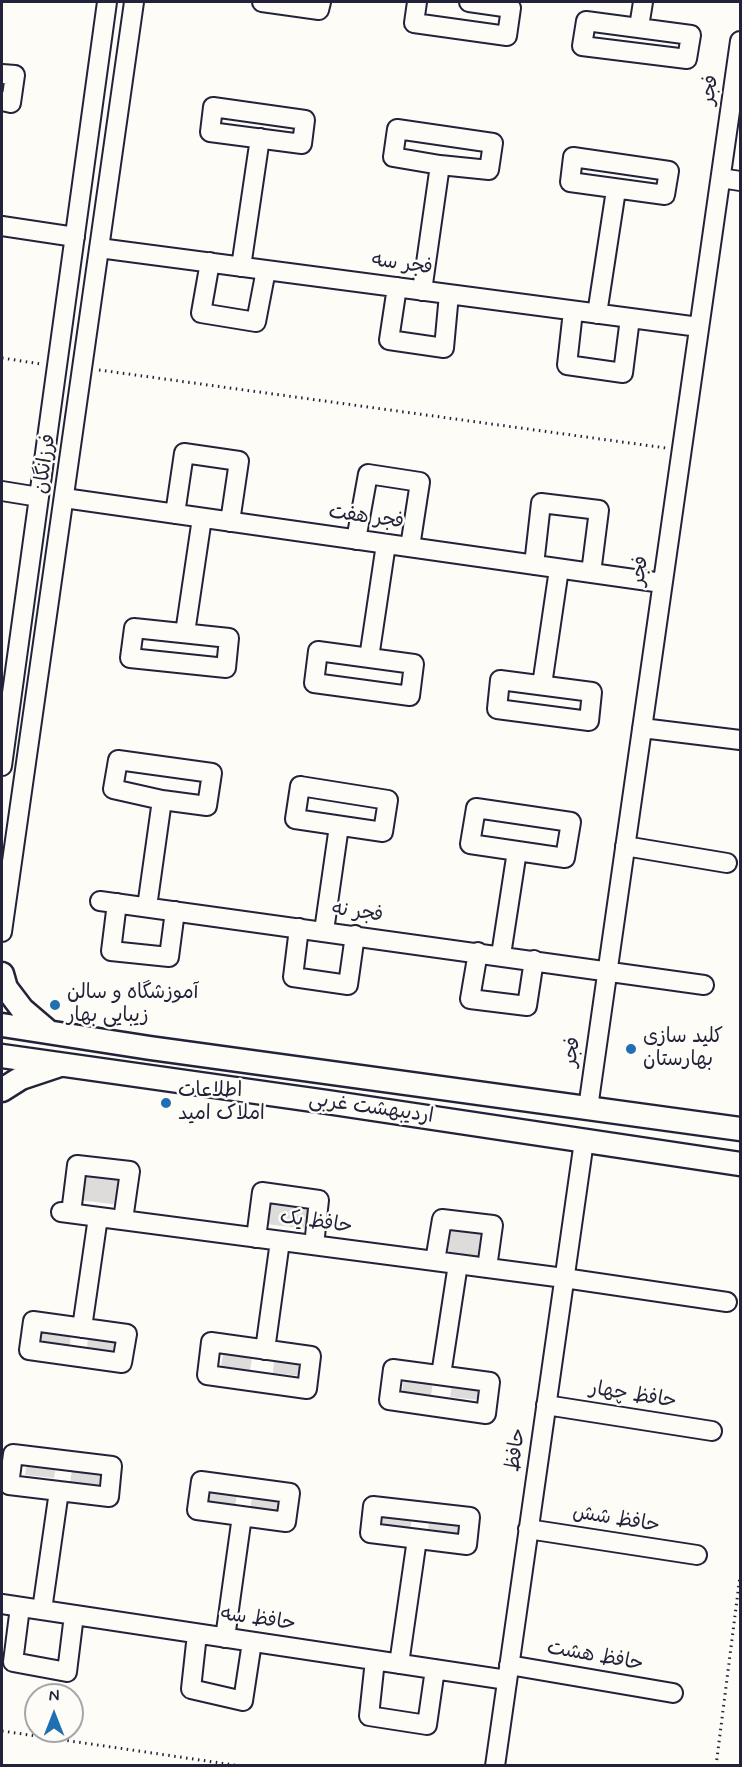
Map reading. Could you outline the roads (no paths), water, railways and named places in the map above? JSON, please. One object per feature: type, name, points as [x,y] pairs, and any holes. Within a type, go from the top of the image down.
[{"type":"main road","points":[[2,974],[6,988],[22,1009],[49,1032]]},
{"type":"main road","name":"اردیبهشت غربی","points":[[2,1025],[741,1129]]},
{"type":"main road","name":"اردیبهشت غربی","points":[[2,1056],[741,1164]]},
{"type":"main road","points":[[2,1090],[21,1078],[61,1064]]},
{"type":"street","name":"فرزانگان","points":[[2,766],[107,2]]},
{"type":"street","name":"فرزانگان","points":[[2,932],[134,2]]},
{"type":"street","points":[[262,2],[319,10],[321,2]]},
{"type":"street","points":[[417,2],[414,23],[507,36],[511,8],[469,2]]},
{"type":"street","points":[[639,27],[643,2]]},
{"type":"street","points":[[585,21],[639,27],[691,35],[687,59],[582,46],[585,21]]},
{"type":"street","name":"فجر","points":[[588,1107],[740,49]]},
{"type":"street","points":[[2,74],[15,75],[11,103],[2,101]]},
{"type":"street","points":[[213,106],[305,120],[302,144],[260,138],[210,132],[213,106]]},
{"type":"street","points":[[398,129],[493,143],[489,170],[440,165],[393,157],[398,129]]},
{"type":"street","points":[[241,267],[260,138]]},
{"type":"street","points":[[573,157],[669,171],[664,195],[616,190],[570,182],[573,157]]},
{"type":"street","points":[[422,291],[440,165]]},
{"type":"street","points":[[721,178],[741,181]]},
{"type":"street","points":[[597,314],[616,190]]},
{"type":"street","points":[[2,225],[75,237]]},
{"type":"street","name":"فجر سه","points":[[99,248],[699,327]]},
{"type":"street","points":[[210,262],[201,313],[256,322],[266,270]]},
{"type":"street","points":[[397,287],[389,340],[444,348],[449,294]]},
{"type":"street","points":[[573,311],[567,365],[622,373],[630,318]]},
{"type":"street","points":[[175,514],[183,453],[206,456],[239,461],[230,522]]},
{"type":"street","points":[[356,540],[368,474],[420,482],[410,547]]},
{"type":"street","points":[[2,491],[39,497]]},
{"type":"street","name":"فجر هفت","points":[[64,498],[662,583]]},
{"type":"street","points":[[534,565],[541,503],[598,510],[591,573]]},
{"type":"street","points":[[185,633],[202,518]]},
{"type":"street","points":[[369,658],[386,544]]},
{"type":"street","points":[[542,685],[559,569]]},
{"type":"street","points":[[134,628],[185,633],[229,638],[226,668],[130,658],[134,628]]},
{"type":"street","points":[[318,651],[369,658],[414,664],[410,696],[314,683],[318,651]]},
{"type":"street","points":[[500,680],[542,685],[592,692],[589,721],[497,709],[500,680]]},
{"type":"street","points":[[642,728],[741,740]]},
{"type":"street","points":[[118,760],[212,772],[207,806],[162,800],[113,789],[118,760]]},
{"type":"street","points":[[300,786],[388,800],[383,832],[339,826],[295,819],[300,786]]},
{"type":"street","points":[[147,907],[162,800]]},
{"type":"street","points":[[476,808],[571,822],[566,858],[517,851],[470,844],[476,808]]},
{"type":"street","points":[[324,931],[339,826]]},
{"type":"street","points":[[625,846],[726,863]]},
{"type":"street","points":[[501,956],[517,851]]},
{"type":"street","name":"فجر نه","points":[[175,911],[169,957],[111,951],[108,902],[355,935],[478,952],[704,985]]},
{"type":"street","points":[[299,928],[293,977],[348,985],[355,935]]},
{"type":"street","points":[[478,952],[470,999],[527,1006],[534,960]]},
{"type":"street","name":"حافظ","points":[[495,1766],[584,1140]]},
{"type":"street","name":"حافظ یک","points":[[123,1220],[130,1171],[77,1165],[66,1212],[98,1217],[256,1238],[564,1278],[727,1302]]},
{"type":"street","points":[[256,1238],[262,1192],[319,1200],[314,1245]]},
{"type":"street","points":[[82,1328],[98,1217]]},
{"type":"street","points":[[435,1261],[442,1219],[462,1221],[493,1226],[487,1268]]},
{"type":"street","points":[[265,1350],[280,1241]]},
{"type":"street","points":[[441,1375],[458,1264]]},
{"type":"street","points":[[33,1322],[82,1328],[127,1334],[122,1363],[29,1350],[33,1322]]},
{"type":"street","points":[[212,1342],[265,1350],[311,1356],[307,1389],[207,1375],[212,1342]]},
{"type":"street","points":[[393,1369],[441,1375],[490,1383],[486,1414],[389,1400],[393,1369]]},
{"type":"street","name":"حافظ چهار","points":[[546,1405],[712,1431]]},
{"type":"street","points":[[13,1454],[112,1466],[109,1497],[59,1491],[9,1485],[13,1454]]},
{"type":"street","points":[[201,1482],[290,1493],[286,1522],[242,1516],[197,1510],[201,1482]]},
{"type":"street","points":[[42,1610],[59,1491]]},
{"type":"street","points":[[373,1506],[470,1517],[467,1545],[417,1539],[370,1533],[373,1506]]},
{"type":"street","points":[[225,1638],[242,1516]]},
{"type":"street","name":"حافظ شش","points":[[528,1529],[697,1555]]},
{"type":"street","points":[[399,1664],[417,1539]]},
{"type":"street","points":[[11,1606],[13,1662],[67,1672],[74,1615]]},
{"type":"street","name":"حافظ سه","points":[[11,1606],[435,1669],[508,1672]]},
{"type":"street","points":[[197,1634],[191,1689],[243,1701],[252,1642]]},
{"type":"street","points":[[375,1660],[369,1716],[427,1725],[435,1669]]},
{"type":"street","name":"حافظ هشت","points":[[508,1672],[673,1693]]},
{"type":"place","name":"آموزشگاه و سالن زیبایی بهار","points":[[55,1005]]},
{"type":"place","name":"کلید سازی بهارستان","points":[[631,1049]]},
{"type":"place","name":"اطلاعات املاک امید","points":[[166,1103]]}]
